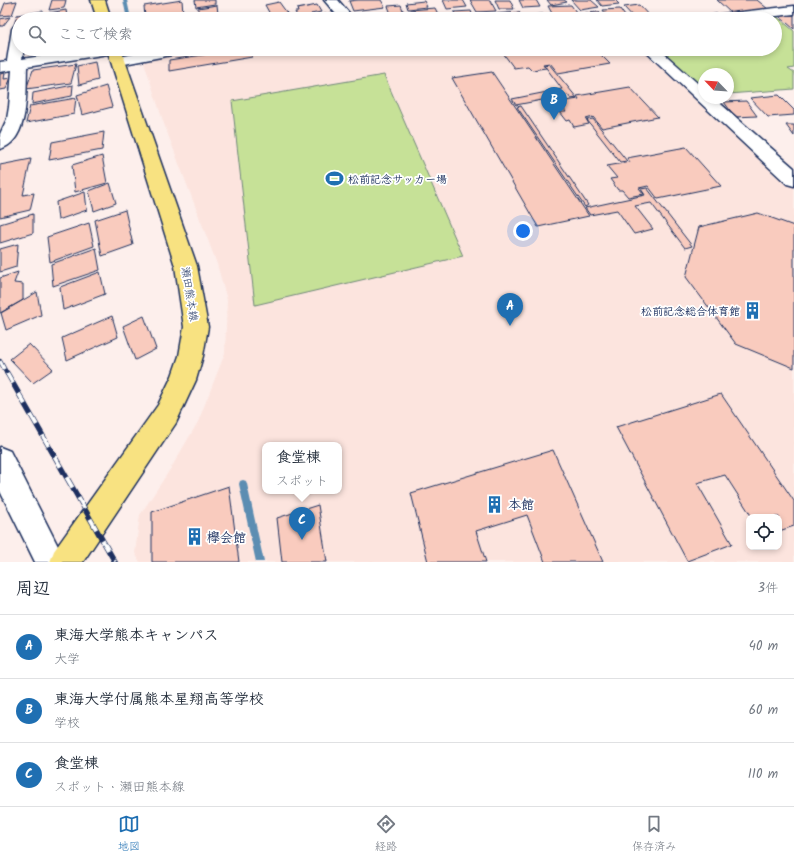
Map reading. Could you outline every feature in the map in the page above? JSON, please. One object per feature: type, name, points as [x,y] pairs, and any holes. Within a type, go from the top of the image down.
[{"type":"main road","points":[[98,0],[102,12]]},
{"type":"main road","name":"瀬田熊本線","points":[[65,562],[167,414],[183,380],[191,356],[196,326],[186,266],[117,56]]},
{"type":"street","points":[[331,0],[341,12]]},
{"type":"street","points":[[776,12],[794,10]]},
{"type":"street","points":[[0,143],[3,142],[15,124],[11,66],[13,56]]},
{"type":"street","points":[[11,66],[92,56]]},
{"type":"street","points":[[658,56],[794,179]]},
{"type":"street","points":[[0,461],[51,562]]},
{"type":"shaded area","points":[[163,56],[654,56],[698,97],[698,104],[706,104],[794,187],[794,562],[140,562],[135,553],[140,515],[171,468],[198,422],[225,353],[227,300],[217,264],[164,124],[143,59]]},
{"type":"green space","points":[[782,21],[794,31],[794,68],[788,69],[794,73],[794,89],[734,94],[734,68],[698,68],[698,85],[665,56],[782,56]]},
{"type":"green space","name":"松前記念サッカー場","points":[[384,75],[463,256],[255,305],[232,101]]},
{"type":"building","points":[[52,0],[66,0],[64,8],[49,10]]},
{"type":"building","points":[[182,0],[183,12],[145,12],[144,6]]},
{"type":"building","points":[[195,0],[215,0],[215,4],[196,7]]},
{"type":"building","points":[[381,0],[385,7],[353,11],[349,1]]},
{"type":"building","points":[[443,0],[463,0],[467,7],[447,9]]},
{"type":"building","points":[[470,0],[490,0],[496,11],[477,12]]},
{"type":"building","points":[[495,0],[510,0],[514,9],[499,9]]},
{"type":"building","points":[[519,0],[536,0],[540,7],[523,8]]},
{"type":"building","points":[[547,0],[564,0],[567,2],[551,5]]},
{"type":"building","points":[[571,0],[591,0],[599,7],[580,10]]},
{"type":"building","points":[[597,0],[615,0],[619,4],[602,6]]},
{"type":"building","points":[[717,0],[757,0],[768,9],[746,12],[730,12]]},
{"type":"building","points":[[17,1],[12,15],[0,16],[5,3]]},
{"type":"building","points":[[424,1],[427,7],[408,9],[406,3]]},
{"type":"building","points":[[279,2],[286,12],[269,12],[265,5]]},
{"type":"building","points":[[217,5],[218,12],[198,12],[198,8]]},
{"type":"building","points":[[317,5],[321,12],[298,12],[297,9]]},
{"type":"building","points":[[401,5],[404,12],[390,12],[388,6]]},
{"type":"building","points":[[571,5],[576,12],[551,12],[548,6]]},
{"type":"building","points":[[639,5],[646,12],[629,12],[624,7]]},
{"type":"building","points":[[435,8],[437,12],[411,12],[410,10]]},
{"type":"building","points":[[620,9],[622,12],[604,12],[603,10]]},
{"type":"building","points":[[66,10],[66,12],[55,12]]},
{"type":"building","points":[[794,15],[794,29],[782,19],[782,16]]},
{"type":"building","points":[[10,17],[3,26],[0,26],[0,19]]},
{"type":"building","points":[[196,56],[252,57],[169,71],[169,60]]},
{"type":"building","points":[[505,56],[602,56],[610,64],[558,73],[550,63],[543,64],[546,68],[532,70],[528,66],[514,68]]},
{"type":"building","points":[[95,62],[98,80],[79,85],[77,66]]},
{"type":"building","points":[[76,64],[71,83],[26,89],[33,70]]},
{"type":"building","points":[[549,64],[577,98],[571,99],[568,95],[516,105],[512,99],[562,89],[544,65]]},
{"type":"building","points":[[492,72],[589,216],[538,227],[452,78]]},
{"type":"building","points":[[5,73],[4,79],[11,78],[6,89],[0,90],[0,74]]},
{"type":"building","points":[[73,85],[72,96],[32,104],[33,93]]},
{"type":"building","points":[[106,86],[112,107],[82,115],[77,95]]},
{"type":"building","points":[[630,87],[658,117],[602,128],[593,117],[586,119],[589,124],[574,127],[570,120],[567,121],[560,112],[566,112],[559,102],[579,99],[577,96]]},
{"type":"building","points":[[779,95],[794,110],[794,115],[768,117],[750,98]]},
{"type":"building","points":[[76,98],[74,114],[26,123],[30,106]]},
{"type":"building","points":[[746,101],[757,116],[735,117],[725,104],[734,104],[734,102]]},
{"type":"building","points":[[521,106],[588,205],[585,207],[517,107]]},
{"type":"building","points":[[593,119],[627,161],[620,162],[587,120]]},
{"type":"building","points":[[786,125],[794,125],[794,136]]},
{"type":"building","points":[[104,132],[102,150],[49,160],[52,142]]},
{"type":"building","points":[[686,147],[721,186],[658,199],[648,186],[639,188],[644,194],[628,197],[622,190],[618,190],[610,179],[617,178],[607,166],[630,162],[627,158]]},
{"type":"building","points":[[102,156],[107,183],[75,192],[72,165]]},
{"type":"building","points":[[31,159],[23,195],[34,193],[30,210],[0,217],[0,165]]},
{"type":"building","points":[[110,183],[116,203],[94,211],[89,191]]},
{"type":"building","points":[[647,188],[692,246],[685,248],[651,203],[635,206],[653,229],[634,234],[617,210],[590,215],[585,208],[645,195],[641,189]]},
{"type":"building","points":[[85,192],[87,210],[58,220],[56,202]]},
{"type":"building","points":[[125,210],[133,245],[102,256],[95,220]]},
{"type":"building","name":"松前記念総合体育館","points":[[758,213],[794,226],[794,368],[736,344],[686,277],[699,227]]},
{"type":"building","points":[[33,214],[33,233],[0,243],[0,224]]},
{"type":"building","points":[[89,223],[94,246],[50,262],[47,237]]},
{"type":"building","points":[[18,244],[16,267],[0,272],[0,249]]},
{"type":"building","points":[[96,248],[100,270],[53,286],[51,264]]},
{"type":"building","points":[[18,272],[14,283],[23,284],[23,300],[0,313],[0,278]]},
{"type":"building","points":[[100,272],[105,294],[63,310],[60,287]]},
{"type":"building","points":[[37,292],[41,315],[6,330],[1,313]]},
{"type":"building","points":[[112,316],[118,337],[67,360],[62,338]]},
{"type":"building","points":[[144,316],[156,349],[135,360],[123,326]]},
{"type":"building","points":[[29,344],[53,369],[33,383],[10,359]]},
{"type":"building","points":[[721,394],[794,501],[794,526],[782,530],[782,514],[750,514],[725,475],[697,483],[732,544],[687,561],[616,427]]},
{"type":"building","name":"本館","points":[[553,450],[603,562],[545,562],[527,515],[476,531],[486,562],[428,562],[411,493]]},
{"type":"building","name":"欅会館","points":[[229,486],[239,562],[152,562],[152,512]]},
{"type":"building","points":[[318,505],[327,562],[282,562],[277,518]]},
{"type":"waterway","points":[[125,0],[128,12]]},
{"type":"waterway","points":[[243,484],[260,562]]},
{"type":"railway","points":[[0,361],[7,374]]},
{"type":"railway","points":[[7,373],[115,562]]},
{"type":"place","name":"東海大学付属熊本星翔高等学校","points":[[554,120]]},
{"type":"place","name":"松前記念サッカー場","points":[[335,179]]},
{"type":"place","name":"松前記念総合体育館","points":[[753,311]]},
{"type":"place","name":"東海大学熊本キャンパス","points":[[510,326]]},
{"type":"place","name":"本館","points":[[495,504]]},
{"type":"place","name":"欅会館","points":[[194,537]]},
{"type":"place","name":"食堂棟","points":[[302,540]]}]
